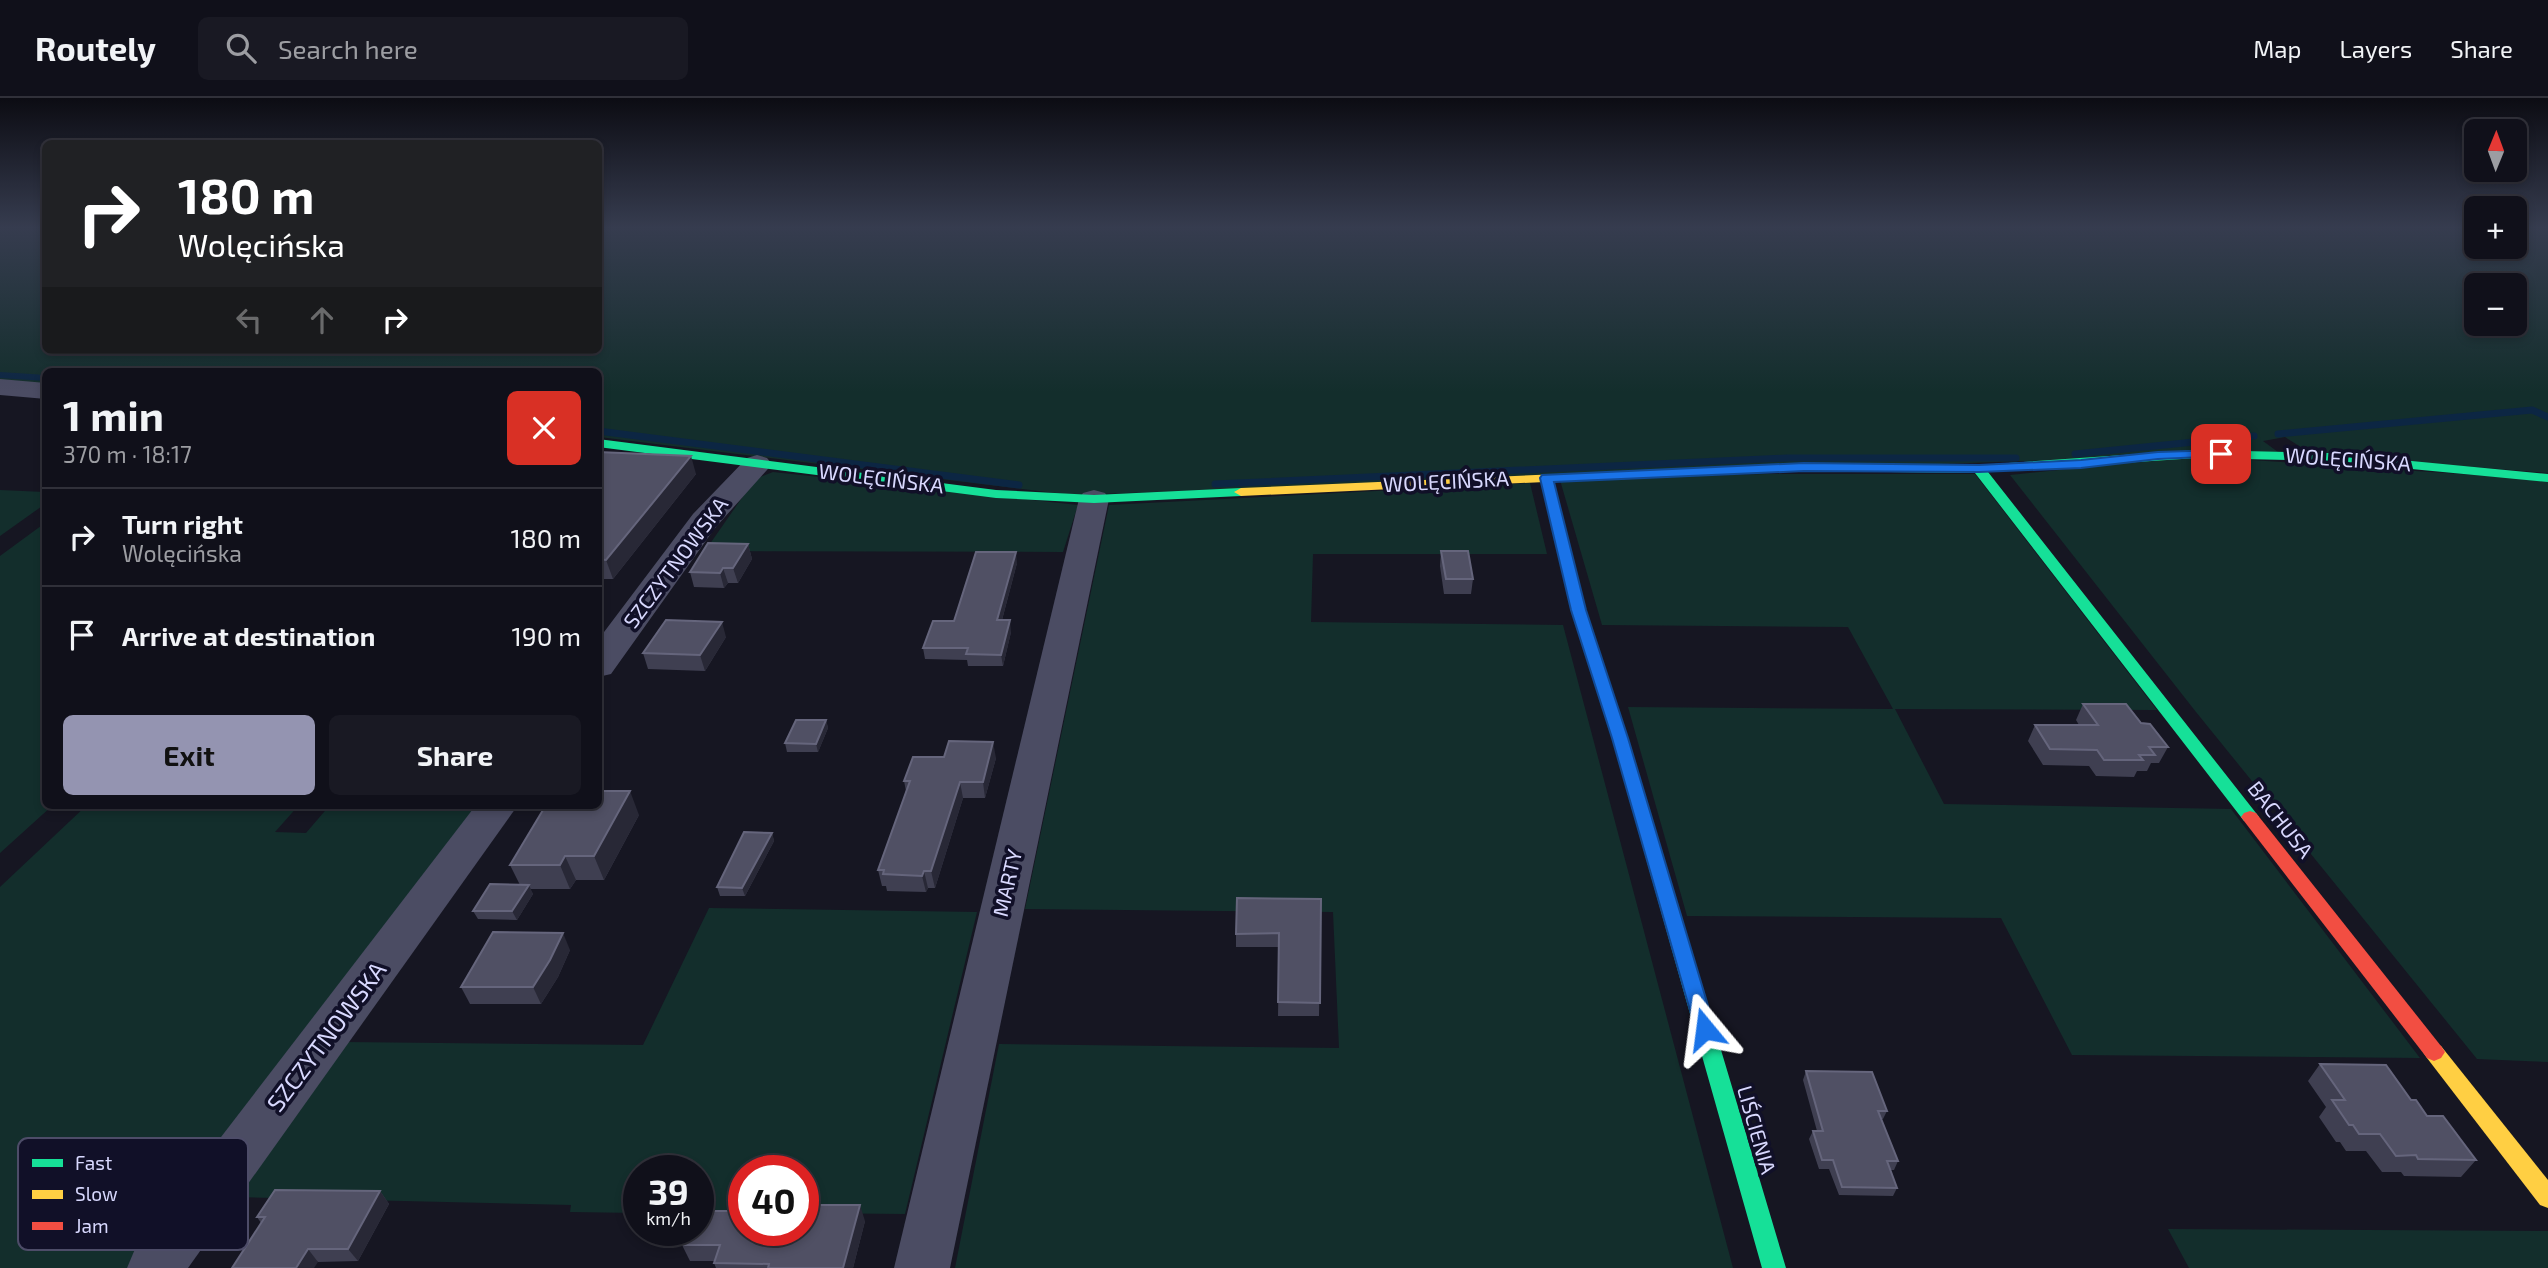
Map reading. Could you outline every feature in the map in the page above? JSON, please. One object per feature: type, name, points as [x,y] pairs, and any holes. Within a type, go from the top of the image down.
[{"type":"street","points":[[0,387],[42,391]]},
{"type":"street","name":"WOLĘCIŃSKA","points":[[602,444],[996,494],[1094,499],[1826,467],[1979,468],[2081,464],[2197,453],[2295,455],[2548,478]]},
{"type":"street","name":"SZCZYTNOWSKA","points":[[602,661],[704,521],[757,464]]},
{"type":"street","name":"BACHUSA","points":[[1979,468],[2548,1198]]},
{"type":"street","name":"LIŚCIENIA","points":[[1547,478],[1579,610],[1620,738],[1774,1268]]},
{"type":"street","name":"MARTY","points":[[922,1268],[1094,499]]},
{"type":"street","name":"SZCZYTNOWSKA","points":[[248,1142],[495,809]]},
{"type":"street","name":"SZCZYTNOWSKA","points":[[155,1268],[168,1250]]},
{"type":"green space","points":[[0,283],[42,283],[42,354],[602,354],[602,283],[2464,283],[2464,336],[2527,336],[2527,283],[2548,283],[2548,473],[2312,454],[2285,437],[2263,441],[2278,452],[1072,495],[602,437],[602,368],[42,368],[42,387],[0,383]]},
{"type":"green space","points":[[2193,456],[2548,480],[2548,1062],[2477,1059],[2196,712],[2010,475]]},
{"type":"green space","points":[[773,472],[1078,505],[1063,552],[705,551],[755,479]]},
{"type":"green space","points":[[1766,474],[1975,474],[2157,710],[1895,709],[1944,804],[2231,809],[2420,1058],[2072,1055],[2001,918],[1687,916],[1628,707],[1893,709],[1848,627],[1602,625],[1560,480]]},
{"type":"green space","points":[[1530,483],[1547,554],[1313,554],[1311,622],[1563,625],[1733,1268],[955,1268],[999,1044],[1339,1048],[1333,912],[1025,909],[1109,505]]},
{"type":"green space","points":[[0,490],[42,492],[42,506],[0,536]]},
{"type":"green space","points":[[42,525],[42,809],[49,809],[0,853],[0,556]]},
{"type":"green space","points":[[83,809],[295,809],[275,832],[306,833],[327,809],[475,809],[228,1138],[18,1138],[18,1250],[144,1250],[131,1268],[0,1268],[0,887]]},
{"type":"green space","points":[[709,908],[977,912],[905,1214],[819,1213],[819,1155],[728,1155],[728,1213],[714,1213],[714,1155],[623,1155],[623,1213],[570,1212],[571,1205],[248,1197],[248,1179],[345,1042],[643,1045]]},
{"type":"green space","points":[[2168,1229],[2548,1231],[2548,1268],[2189,1268]]},
{"type":"building","points":[[602,452],[691,456],[606,560],[602,560]]},
{"type":"building","points":[[708,543],[748,544],[733,568],[723,568],[720,573],[690,572]]},
{"type":"building","points":[[1441,551],[1468,551],[1473,579],[1446,579]]},
{"type":"building","points":[[976,552],[1016,552],[997,620],[1010,620],[1001,655],[966,654],[968,648],[923,648],[933,621],[954,621]]},
{"type":"building","points":[[666,620],[722,622],[700,655],[643,653]]},
{"type":"building","points":[[2083,704],[2126,704],[2141,723],[2150,724],[2168,747],[2149,747],[2155,755],[2139,755],[2143,760],[2104,760],[2097,750],[2050,749],[2035,725],[2098,725]]},
{"type":"building","points":[[796,720],[826,720],[816,744],[785,743]]},
{"type":"building","points":[[949,741],[993,742],[983,782],[960,782],[931,871],[924,871],[922,876],[883,874],[884,870],[878,870],[910,781],[904,781],[913,757],[944,757]]},
{"type":"building","points":[[602,791],[630,791],[594,856],[565,856],[560,865],[510,865],[544,809],[602,809]]},
{"type":"building","points":[[744,832],[772,833],[742,888],[717,887]]},
{"type":"building","points":[[490,884],[529,885],[512,911],[473,911]]},
{"type":"building","points":[[1237,898],[1321,899],[1320,1003],[1278,1002],[1279,933],[1236,934]]},
{"type":"building","points":[[493,932],[563,933],[533,987],[461,987]]},
{"type":"building","points":[[2320,1064],[2386,1065],[2411,1100],[2416,1100],[2427,1116],[2443,1116],[2476,1160],[2396,1156],[2380,1134],[2359,1134],[2353,1125],[2349,1125],[2332,1100],[2345,1100]]},
{"type":"building","points":[[1806,1071],[1872,1072],[1887,1111],[1878,1111],[1898,1161],[1887,1161],[1897,1188],[1842,1187],[1833,1160],[1822,1160],[1813,1131],[1823,1131]]},
{"type":"building","points":[[275,1190],[380,1191],[348,1249],[308,1249],[296,1268],[232,1268],[244,1250],[248,1250],[248,1243],[265,1217],[257,1217]]},
{"type":"building","points":[[819,1205],[860,1205],[843,1268],[768,1268],[769,1264],[714,1263],[720,1245],[714,1245],[714,1211],[728,1211],[728,1246],[819,1246]]},
{"type":"waterway","points":[[0,375],[42,378]]},
{"type":"waterway","points":[[2278,434],[2532,410],[2548,417]]},
{"type":"waterway","points":[[602,432],[1019,485]]},
{"type":"waterway","points":[[2075,454],[2254,436]]},
{"type":"waterway","points":[[1215,484],[1787,458],[2016,458]]},
{"type":"traffic: fast","points":[[602,444],[996,494],[1094,499],[1241,492]]},
{"type":"traffic: fast","points":[[1582,477],[1804,467],[1979,469],[2197,454],[2328,457],[2548,478]]},
{"type":"traffic: fast","points":[[1979,469],[2250,817]]},
{"type":"traffic: fast","points":[[1547,478],[1579,610],[1620,738],[1774,1268]]},
{"type":"traffic: slow","points":[[1241,492],[1582,477]]},
{"type":"traffic: slow","points":[[2434,1052],[2548,1198]]},
{"type":"traffic: jam","points":[[2250,817],[2434,1052]]},
{"type":"route","points":[[1705,1029],[1620,738],[1579,610],[1547,478],[1804,467],[1979,468],[2081,464],[2158,455],[2221,454]]}]
